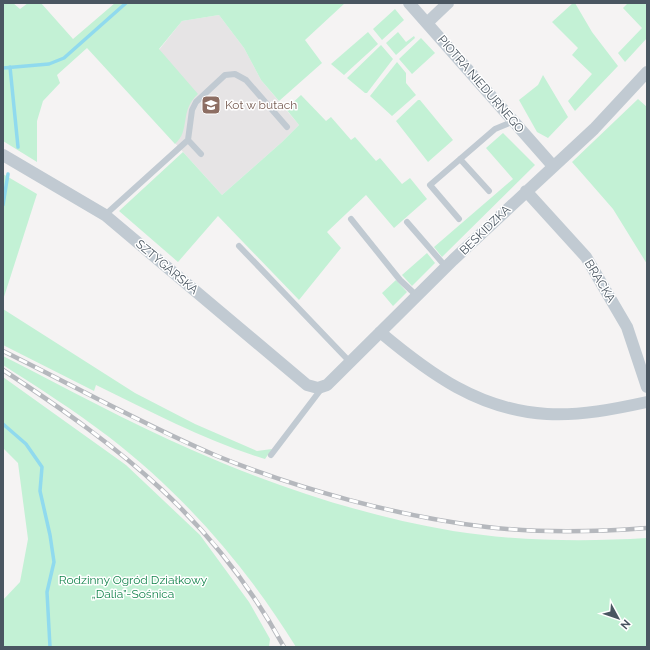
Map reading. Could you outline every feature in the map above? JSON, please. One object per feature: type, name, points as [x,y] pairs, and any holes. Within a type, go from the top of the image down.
[{"type":"street","name":"PIOTRA NIEDURNEGO","points":[[409,3],[553,166]]},
{"type":"street","points":[[427,23],[448,3]]},
{"type":"street","name":"BESKIDZKA","points":[[322,388],[446,267],[610,113],[647,72]]},
{"type":"street","name":"SZTYGARSKA","points":[[3,155],[105,215],[307,384],[314,388],[322,388]]},
{"type":"street","name":"BRACKA","points":[[526,191],[586,257],[627,327],[647,388]]},
{"type":"street","points":[[380,332],[418,364],[457,388],[481,399],[529,412],[571,414],[647,402]]},
{"type":"lane","points":[[105,215],[188,140],[192,110],[196,102],[225,75],[231,73],[246,80],[287,127]]},
{"type":"lane","points":[[458,219],[430,185],[495,129],[514,121]]},
{"type":"lane","points":[[188,140],[201,154]]},
{"type":"lane","points":[[460,159],[488,192]]},
{"type":"lane","points":[[351,219],[400,280],[417,296]]},
{"type":"lane","points":[[407,222],[446,267]]},
{"type":"lane","points":[[239,246],[350,362]]},
{"type":"lane","points":[[271,455],[322,388]]},
{"type":"shaded area","name":"Kot w butach","points":[[219,15],[244,48],[261,80],[299,125],[222,195],[127,90],[182,21]]},
{"type":"green space","points":[[3,3],[13,3],[20,9],[28,3],[41,3],[73,39],[115,3],[345,3],[305,40],[322,63],[279,101],[261,80],[244,48],[219,15],[182,21],[159,49],[198,94],[192,100],[183,133],[175,144],[87,48],[57,75],[60,83],[43,101],[37,121],[37,162],[3,141]]},
{"type":"green space","points":[[573,3],[575,3],[592,32],[618,66],[575,111],[568,101],[592,74],[572,55],[578,48],[552,22]]},
{"type":"green space","points":[[625,3],[647,3],[647,38],[625,62],[618,53],[642,28],[623,8],[627,4]]},
{"type":"green space","points":[[395,9],[404,20],[382,40],[373,29]]},
{"type":"green space","points":[[368,32],[378,44],[344,75],[331,64]]},
{"type":"green space","points":[[398,32],[406,42],[414,36],[415,38],[396,55],[386,43]]},
{"type":"green space","points":[[421,38],[435,53],[412,74],[399,59]]},
{"type":"green space","points":[[381,45],[393,59],[367,93],[365,93],[347,78]]},
{"type":"green space","points":[[397,62],[406,73],[406,83],[416,95],[392,116],[370,96]]},
{"type":"green space","points":[[543,75],[568,117],[548,138],[537,132],[519,100],[538,85]]},
{"type":"green space","points":[[301,95],[326,121],[331,117],[351,140],[355,137],[376,161],[380,158],[402,184],[410,178],[427,199],[394,228],[366,195],[327,232],[341,248],[299,300],[218,216],[178,262],[119,211],[183,152],[222,195],[299,125],[286,109]]},
{"type":"green space","points":[[638,99],[647,107],[647,264],[613,209],[572,162]]},
{"type":"green space","points":[[418,100],[420,100],[453,140],[428,162],[396,121]]},
{"type":"green space","points":[[503,133],[535,165],[442,257],[434,247],[513,179],[486,148]]},
{"type":"green space","points":[[3,174],[37,194],[3,300]]},
{"type":"green space","points":[[427,253],[435,263],[412,286],[402,275]]},
{"type":"green space","points":[[396,280],[407,292],[393,306],[382,293]]},
{"type":"green space","points":[[3,309],[135,393],[195,424],[257,451],[272,449],[265,459],[222,444],[96,385],[94,391],[3,345]]},
{"type":"green space","points":[[3,356],[192,450],[255,476],[353,508],[420,525],[501,537],[550,540],[647,538],[647,647],[296,647],[277,617],[235,560],[212,533],[163,483],[137,459],[109,437],[70,409],[3,365]]},
{"type":"green space","name":"Rodzinny Ogród Działkowy „Dalia”-Sośnica","points":[[3,377],[126,465],[200,535],[249,602],[270,639],[269,647],[3,647],[3,600],[20,582],[28,539],[18,463],[3,448]]},
{"type":"waterway","points":[[3,68],[49,64],[64,58],[126,3]]},
{"type":"waterway","points":[[10,67],[18,147]]},
{"type":"waterway","points":[[3,205],[8,174]]},
{"type":"waterway","points":[[3,424],[26,444],[42,467],[40,491],[50,535],[54,562],[47,592],[50,647]]},
{"type":"railway","points":[[3,351],[136,418],[217,456],[281,480],[350,500],[420,516],[507,529],[567,531],[647,528]]},
{"type":"railway","points":[[3,370],[87,428],[126,458],[162,490],[196,524],[227,561],[257,602],[284,647]]},
{"type":"place","name":"Kot w butach","points":[[211,105]]}]
